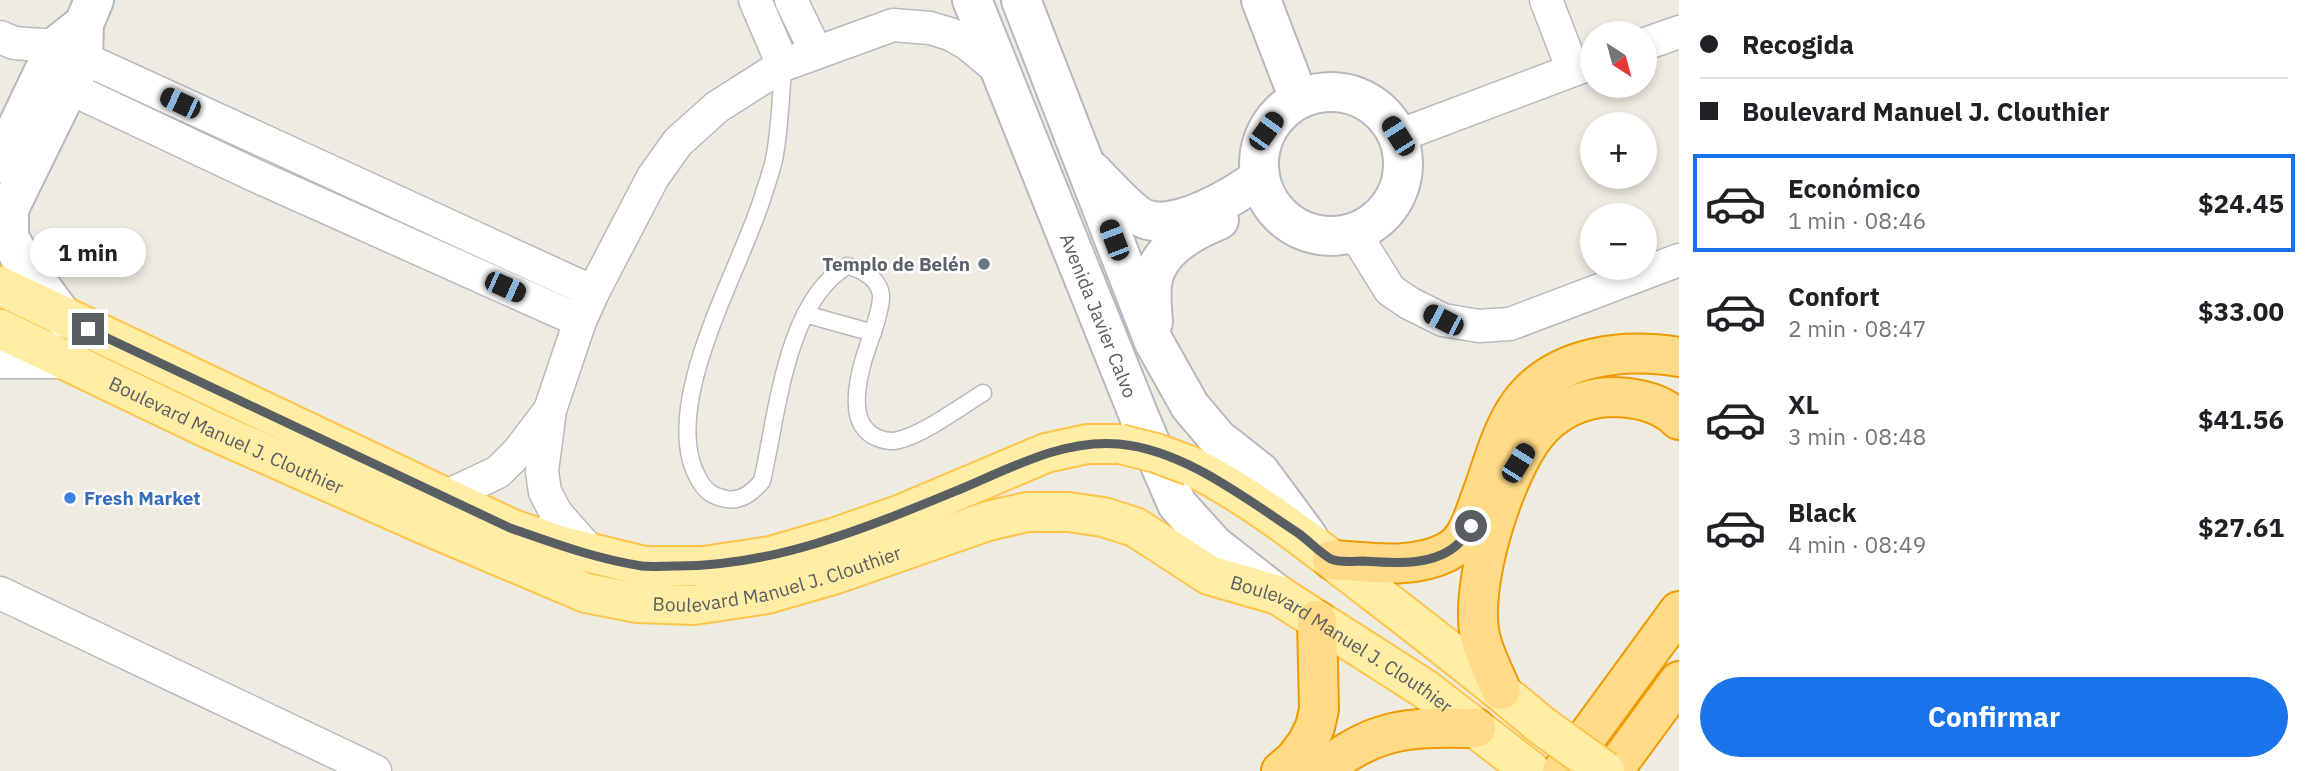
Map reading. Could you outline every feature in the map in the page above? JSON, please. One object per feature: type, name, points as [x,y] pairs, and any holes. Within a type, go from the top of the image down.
[{"type":"highway","points":[[1322,551],[1404,564],[1449,551],[1460,542],[1471,526],[1507,427],[1520,404],[1540,384],[1558,372],[1601,356],[1630,353],[1679,357]]},
{"type":"highway","points":[[1501,690],[1480,635],[1479,604],[1484,563],[1493,526],[1508,484],[1536,434],[1550,419],[1566,408],[1594,397],[1643,400],[1663,408],[1679,420]]},
{"type":"highway","points":[[1562,771],[1679,611]]},
{"type":"highway","points":[[1281,771],[1294,760],[1315,727],[1319,709],[1317,620]]},
{"type":"highway","points":[[1613,771],[1679,681]]},
{"type":"highway","points":[[1319,771],[1347,753],[1382,736],[1429,728],[1476,729]]},
{"type":"main road","name":"Boulevard Manuel J. Clouthier","points":[[0,286],[510,528],[593,555],[644,566],[704,566],[771,556],[833,538],[899,514],[1046,453],[1087,444],[1120,444],[1156,453],[1191,466],[1228,486],[1322,551],[1501,690],[1541,725],[1605,771]]},
{"type":"main road","name":"Boulevard Manuel J. Clouthier","points":[[0,329],[209,429],[586,593],[636,603],[694,605],[767,594],[836,574],[988,521],[1027,512],[1068,512],[1103,517],[1135,527],[1209,575],[1278,595],[1425,689],[1523,765]]},
{"type":"street","points":[[755,0],[783,65]]},
{"type":"street","points":[[791,0],[816,52]]},
{"type":"street","points":[[893,25],[917,0]]},
{"type":"street","name":"Avenida Javier Calvo","points":[[972,0],[1177,504],[1214,545],[1278,595]]},
{"type":"street","points":[[1021,0],[1154,342],[1190,406],[1218,439],[1260,472],[1322,551]]},
{"type":"street","points":[[1261,0],[1299,99]]},
{"type":"street","points":[[1546,0],[1580,61]]},
{"type":"street","points":[[593,555],[556,513],[545,492],[543,458],[550,410],[580,321],[593,292],[653,177],[678,142],[717,107],[783,65],[893,25],[930,27],[950,34],[968,44],[1000,71]]},
{"type":"street","points":[[1657,40],[1679,32]]},
{"type":"street","points":[[7,40],[71,49],[593,292]]},
{"type":"street","points":[[0,163],[71,49]]},
{"type":"street","points":[[64,318],[22,261],[9,237],[9,209],[71,49]]},
{"type":"street","points":[[71,49],[254,175],[580,321]]},
{"type":"street","points":[[1398,136],[1580,67]]},
{"type":"street","points":[[1322,92],[1334,92],[1367,101],[1385,116],[1398,136],[1403,159],[1400,182],[1391,204],[1374,221],[1354,232],[1334,236],[1315,234],[1296,227],[1280,216],[1264,189],[1259,154],[1266,131],[1280,112],[1299,99],[1322,92]]},
{"type":"street","points":[[1084,163],[1135,213],[1143,219],[1154,221],[1185,217],[1242,191],[1264,189]]},
{"type":"street","points":[[1154,342],[1154,273],[1169,249],[1264,189]]},
{"type":"street","points":[[1354,232],[1390,290],[1443,320],[1479,326],[1510,324],[1679,260]]},
{"type":"street","points":[[0,362],[70,362]]},
{"type":"street","points":[[445,497],[498,472],[519,451],[550,410]]},
{"type":"street","points":[[0,593],[375,771]]},
{"type":"lane","points":[[783,65],[774,160],[762,200],[701,352],[685,425],[692,467],[702,485],[711,495],[729,500],[742,498],[754,491],[762,481],[783,374],[805,314],[832,275],[847,266],[858,268],[869,275],[881,295],[873,333],[856,388],[861,424],[871,435],[886,442],[900,440],[928,427],[983,393]]},
{"type":"lane","points":[[805,314],[873,333]]},
{"type":"place","name":"Templo de Belén","points":[[984,264]]},
{"type":"place","name":"Fresh Market","points":[[70,498]]},
{"type":"route","points":[[88,329],[510,528],[593,555],[644,566],[704,566],[771,556],[833,538],[899,514],[1046,453],[1087,444],[1120,444],[1191,466],[1245,497],[1332,559],[1404,564],[1449,551],[1460,542],[1471,526]]}]
